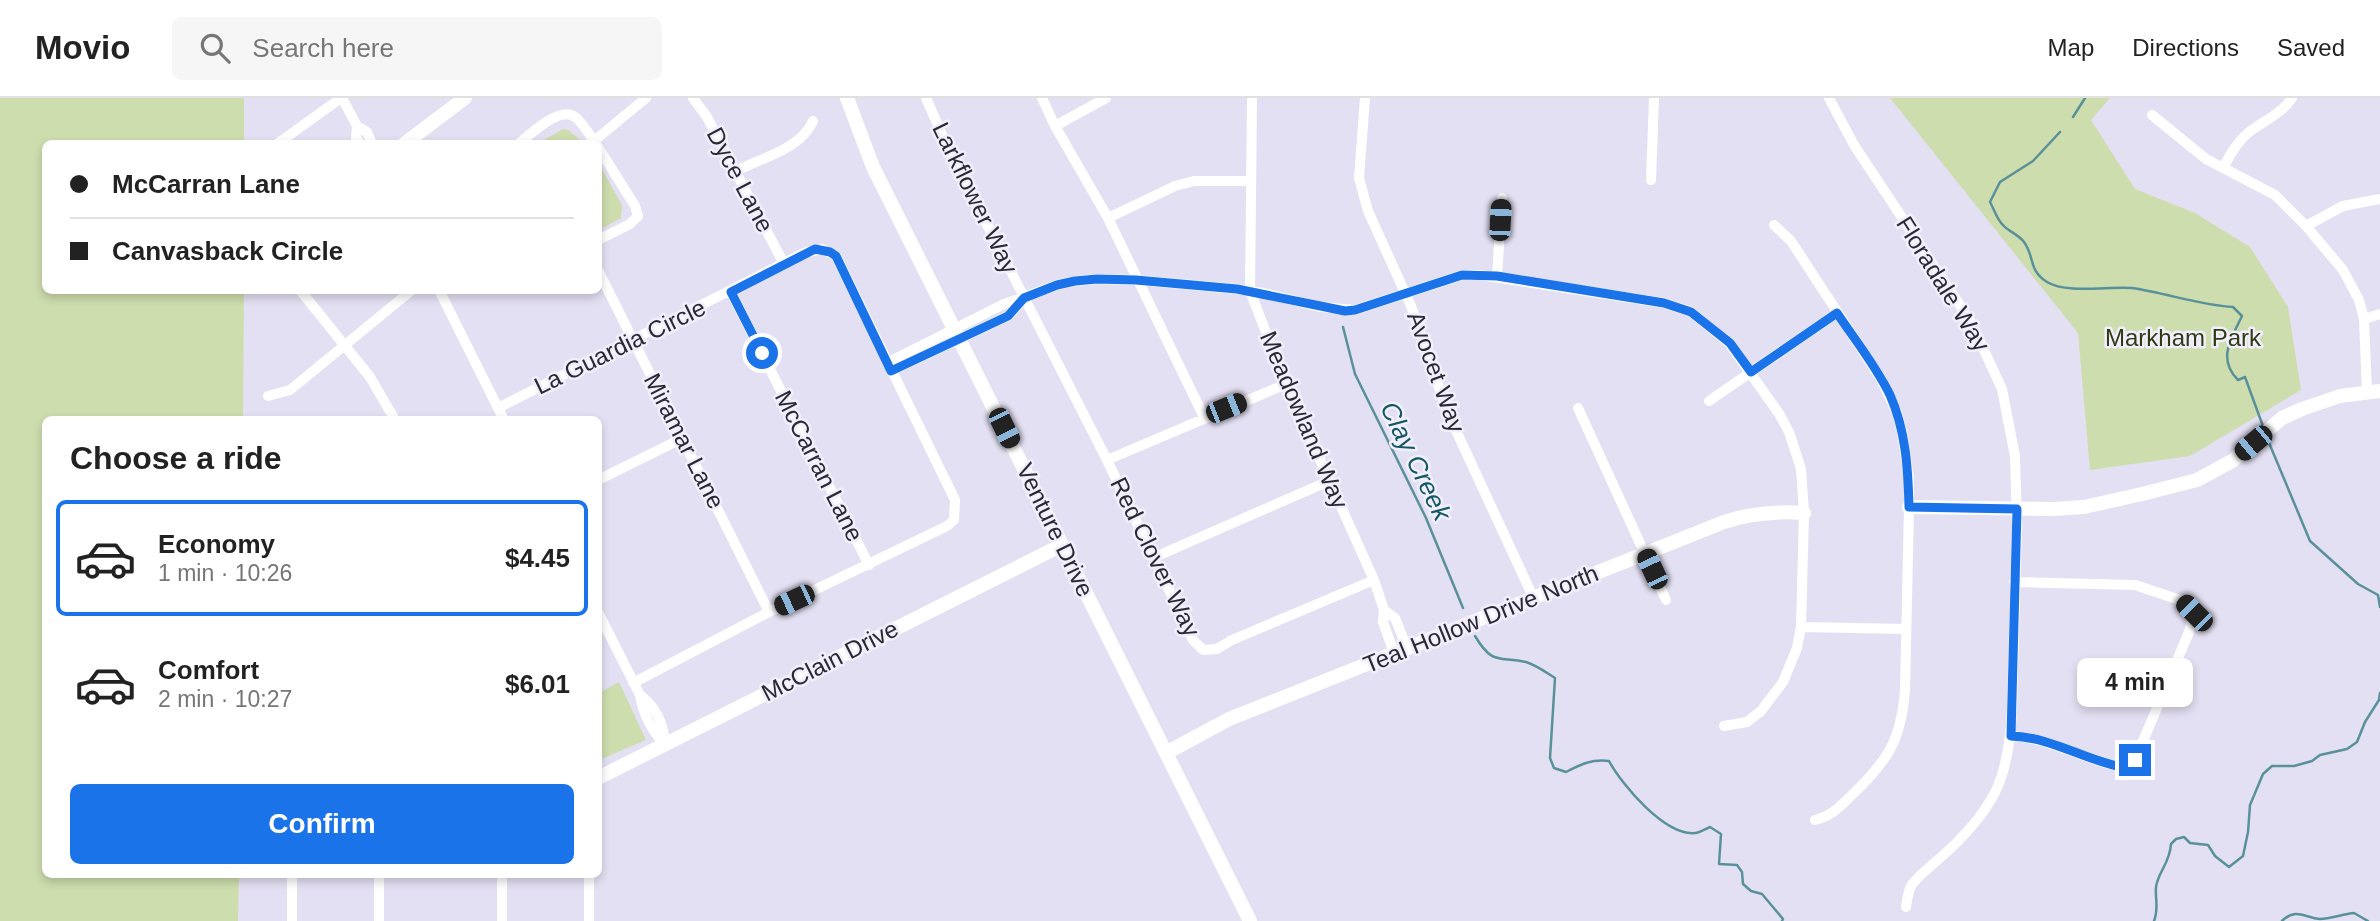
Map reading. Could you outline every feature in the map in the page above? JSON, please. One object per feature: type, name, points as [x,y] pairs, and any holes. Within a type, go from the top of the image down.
[{"type":"street","points":[[282,140],[342,98],[357,126],[367,132],[370,140]]},
{"type":"street","points":[[409,140],[465,98]]},
{"type":"street","points":[[600,140],[646,98]]},
{"type":"street","name":"Dyce Lane","points":[[693,98],[707,117],[783,264]]},
{"type":"street","name":"Venture Drive","points":[[847,98],[873,167],[1250,921]]},
{"type":"street","name":"Larkflower Way","points":[[926,98],[947,146],[1024,298]]},
{"type":"street","points":[[1042,98],[1055,126],[1108,218],[1204,417]]},
{"type":"street","points":[[1055,126],[1106,98]]},
{"type":"street","name":"Meadowland Way","points":[[1252,98],[1250,291],[1286,384],[1374,580],[1384,610],[1383,622],[1401,650]]},
{"type":"street","name":"Avocet Way","points":[[1365,98],[1359,160],[1362,194],[1407,294],[1447,411],[1534,599]]},
{"type":"street","points":[[1651,180],[1654,98]]},
{"type":"street","name":"Floradale Way","points":[[1829,98],[1848,136],[1971,322],[2002,389],[2012,434],[2017,509],[2011,736],[2005,769],[1991,803],[1965,835],[1911,886],[1906,907]]},
{"type":"street","points":[[2223,168],[2247,134],[2276,116],[2292,98]]},
{"type":"street","points":[[522,140],[554,116],[565,112],[576,117],[593,140]]},
{"type":"street","points":[[1909,507],[2084,507],[2197,480],[2232,461],[2283,418],[2340,396],[2373,392],[2364,319],[2343,270],[2306,226],[2275,195],[2194,150],[2151,115]]},
{"type":"street","points":[[736,171],[796,142],[813,121]]},
{"type":"street","points":[[357,126],[357,140]]},
{"type":"street","points":[[602,154],[635,206],[638,216],[630,224],[602,238]]},
{"type":"street","points":[[1108,218],[1175,186],[1194,181],[1250,181]]},
{"type":"street","points":[[1497,276],[1502,198]]},
{"type":"street","points":[[2306,226],[2343,206],[2380,199]]},
{"type":"street","points":[[1774,225],[1791,241],[1881,379],[1897,413],[1906,451],[1909,507],[1906,629],[1903,712],[1898,734],[1880,768],[1830,816],[1815,820]]},
{"type":"street","name":"La Guardia Circle","points":[[498,408],[815,249],[836,256],[955,500],[954,520],[947,526],[769,612],[634,682]]},
{"type":"street","points":[[889,367],[957,334],[1008,316],[1024,298],[1057,285],[1097,279],[1250,291],[1345,311],[1462,275],[1497,276],[1664,303],[1691,312],[1730,343],[1751,372],[1785,424],[1797,450],[1801,469],[1804,513],[1801,627],[1791,665],[1774,696],[1747,722],[1724,726]]},
{"type":"street","name":"Miramar Lane","points":[[602,278],[769,612]]},
{"type":"street","name":"McCarran Lane","points":[[731,292],[869,565]]},
{"type":"street","points":[[303,294],[370,377],[393,416]]},
{"type":"street","points":[[268,396],[290,390],[407,294]]},
{"type":"street","points":[[441,294],[502,416]]},
{"type":"street","name":"Red Clover Way","points":[[1024,298],[1155,557],[1193,640],[1203,650],[1217,649],[1374,580]]},
{"type":"street","points":[[1709,401],[1837,313]]},
{"type":"street","points":[[2364,319],[2380,314]]},
{"type":"street","points":[[1107,460],[1286,384]]},
{"type":"street","points":[[1578,408],[1666,600]]},
{"type":"street","points":[[602,478],[683,438]]},
{"type":"street","points":[[1155,557],[1329,481]]},
{"type":"street","name":"Teal Hollow Drive North","points":[[1166,753],[1229,719],[1724,522],[1749,514],[1804,513]]},
{"type":"street","name":"McClain Drive","points":[[602,776],[1062,545]]},
{"type":"street","points":[[2011,736],[2048,742],[2113,766],[2126,768],[2135,760],[2189,632],[2194,613],[2183,601],[2135,585],[2014,582]]},
{"type":"street","points":[[602,620],[640,695],[642,708],[664,745]]},
{"type":"street","points":[[1801,627],[1906,629]]},
{"type":"street","points":[[292,878],[292,921]]},
{"type":"street","points":[[379,878],[379,921]]},
{"type":"street","points":[[502,878],[502,921]]},
{"type":"street","points":[[589,878],[589,921]]},
{"type":"green space","points":[[0,98],[244,98],[244,140],[42,140],[42,294],[244,294],[243,416],[42,416],[42,878],[239,878],[238,921],[0,921]]},
{"type":"green space","name":"Markham Park","points":[[1890,98],[2110,98],[2091,120],[2135,189],[2195,213],[2250,247],[2288,307],[2301,390],[2190,456],[2090,470],[2078,333]]},
{"type":"green space","points":[[563,129],[580,140],[544,140]]},
{"type":"green space","points":[[602,169],[622,205],[621,218],[602,228]]},
{"type":"green space","points":[[619,682],[646,740],[602,759],[602,691]]},
{"type":"waterway","points":[[2073,117],[2085,98]]},
{"type":"waterway","points":[[2060,132],[2033,161],[2000,182],[1990,202],[1999,220],[2024,242],[2037,273],[2055,286],[2076,289],[2132,288],[2233,307],[2242,316],[2228,349],[2228,364],[2238,380],[2245,377],[2264,429]]},
{"type":"waterway","name":"Clay Creek","points":[[1343,327],[1355,374],[1426,518],[1463,608]]},
{"type":"waterway","points":[[2267,438],[2310,541],[2358,584],[2378,595],[2380,607]]},
{"type":"waterway","name":"Clay Creek","points":[[1475,636],[1492,656],[1526,662],[1555,678],[1550,758],[1554,768],[1566,772],[1587,763],[1609,761],[1634,795],[1658,818],[1683,832],[1701,832],[1710,827],[1721,834],[1719,864],[1737,865],[1742,872],[1743,884],[1751,891],[1762,894],[1782,921]]},
{"type":"waterway","points":[[2154,921],[2157,882],[2169,857],[2171,844],[2184,837],[2190,843],[2208,845],[2215,856],[2229,867],[2243,856],[2250,805],[2263,774],[2272,766],[2294,766],[2312,761],[2320,755],[2347,749],[2357,742],[2380,693]]},
{"type":"waterway","points":[[2282,921],[2296,914],[2320,919],[2354,913],[2368,921]]},
{"type":"route","points":[[762,353],[731,292],[815,249],[822,249],[836,256],[891,371],[1008,316],[1024,298],[1057,285],[1097,279],[1237,289],[1345,311],[1462,275],[1497,276],[1664,303],[1691,312],[1730,343],[1751,372],[1837,313],[1881,379],[1897,413],[1906,451],[1909,507],[2017,509],[2011,736],[2048,742],[2113,766],[2126,768],[2135,760]]}]
